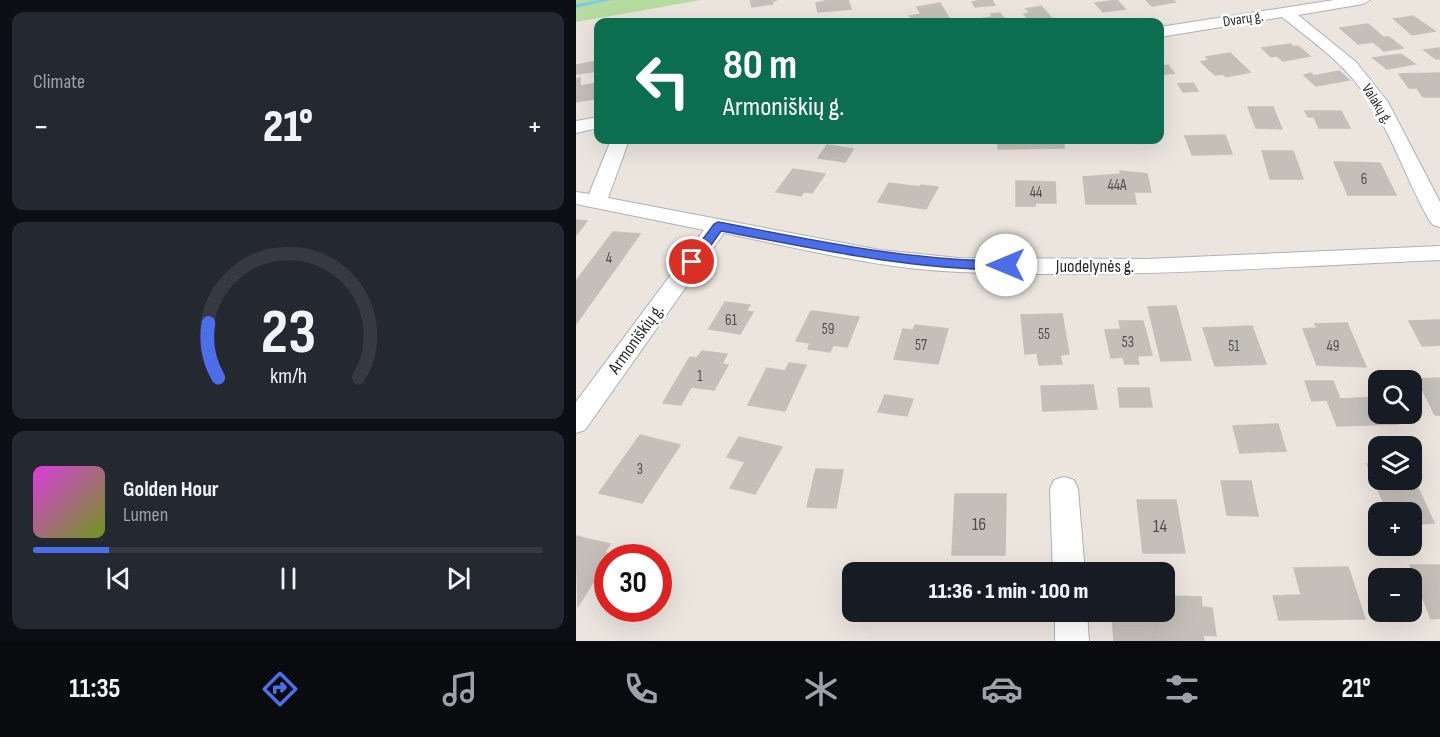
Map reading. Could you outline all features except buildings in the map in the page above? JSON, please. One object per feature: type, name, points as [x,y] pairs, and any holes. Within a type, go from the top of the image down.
[{"type":"street","name":"Dvarų g.","points":[[1164,31],[1363,0]]},
{"type":"street","name":"Valakų g.","points":[[1285,12],[1352,67],[1368,86],[1440,220]]},
{"type":"street","points":[[576,127],[594,124]]},
{"type":"street","points":[[586,200],[618,144]]},
{"type":"street","name":"Juodelynės g.","points":[[586,200],[880,257],[959,265],[1146,266],[1440,254]]},
{"type":"street","name":"Armoniškių g.","points":[[576,422],[718,226]]},
{"type":"street","points":[[1064,489],[1068,562]]},
{"type":"street","points":[[1071,622],[1072,641]]},
{"type":"green space","points":[[576,0],[701,0],[594,18],[576,22]]},
{"type":"waterway","points":[[576,6],[608,0]]},
{"type":"route","points":[[692,262],[718,226],[880,257],[959,265],[1006,265]]}]
